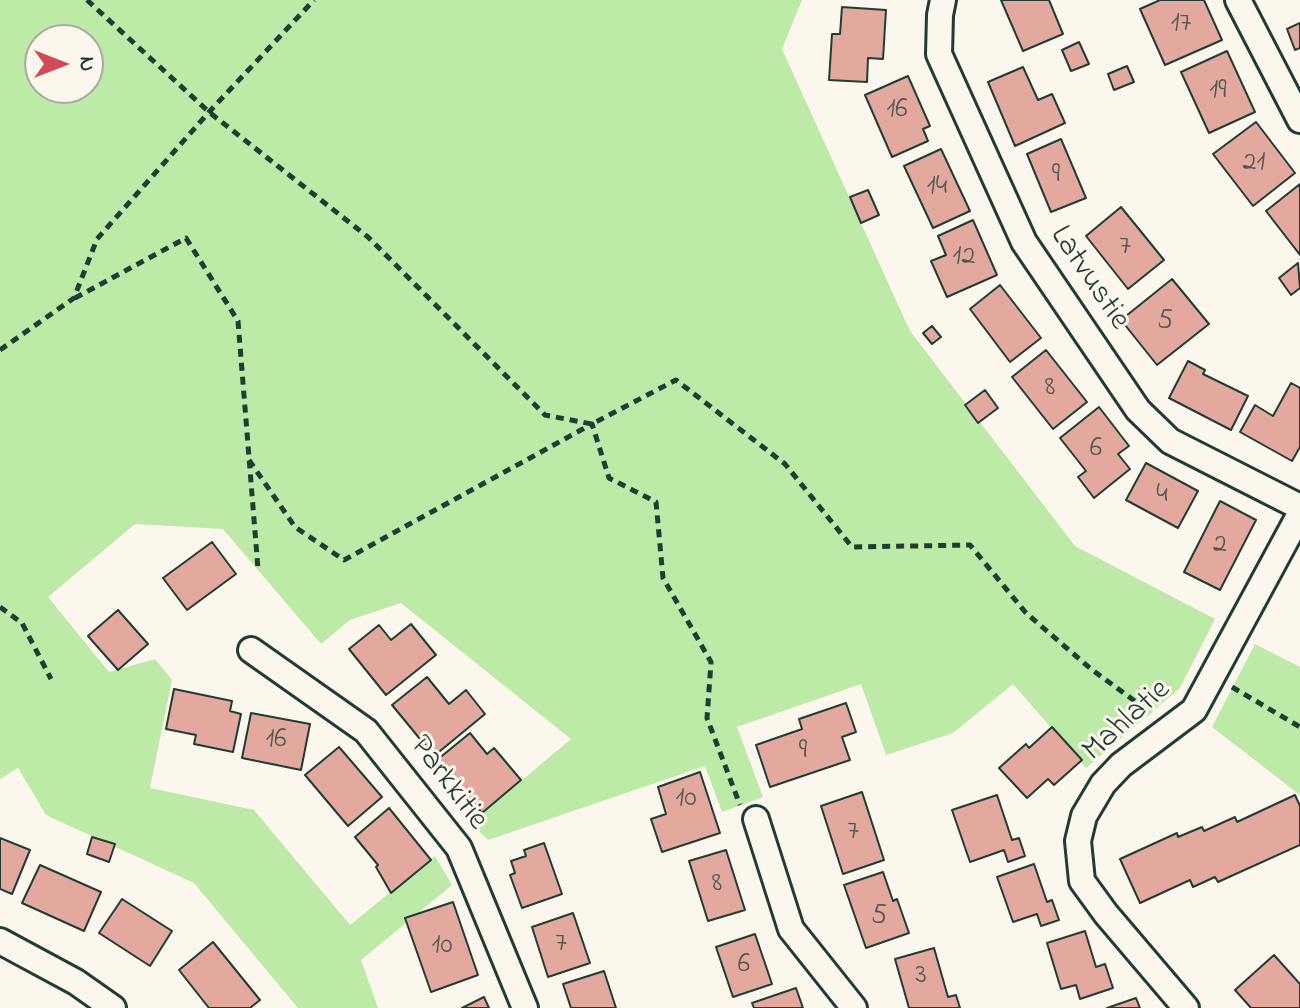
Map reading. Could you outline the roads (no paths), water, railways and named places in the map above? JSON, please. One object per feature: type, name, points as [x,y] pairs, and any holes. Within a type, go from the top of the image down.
[{"type":"street","name":"Latvustie","points":[[943,0],[939,54],[1024,242],[1138,410],[1170,441],[1300,507]]},
{"type":"street","points":[[1238,0],[1300,120]]},
{"type":"street","name":"Mahlatie","points":[[1186,1008],[1082,881],[1078,841],[1084,816],[1103,784],[1121,765],[1194,710],[1300,514]]},
{"type":"street","name":"Parkkitie","points":[[251,650],[366,731],[459,848],[525,1008]]},
{"type":"street","points":[[748,812],[791,929],[854,1008]]},
{"type":"street","points":[[0,941],[76,982],[113,1008]]}]
